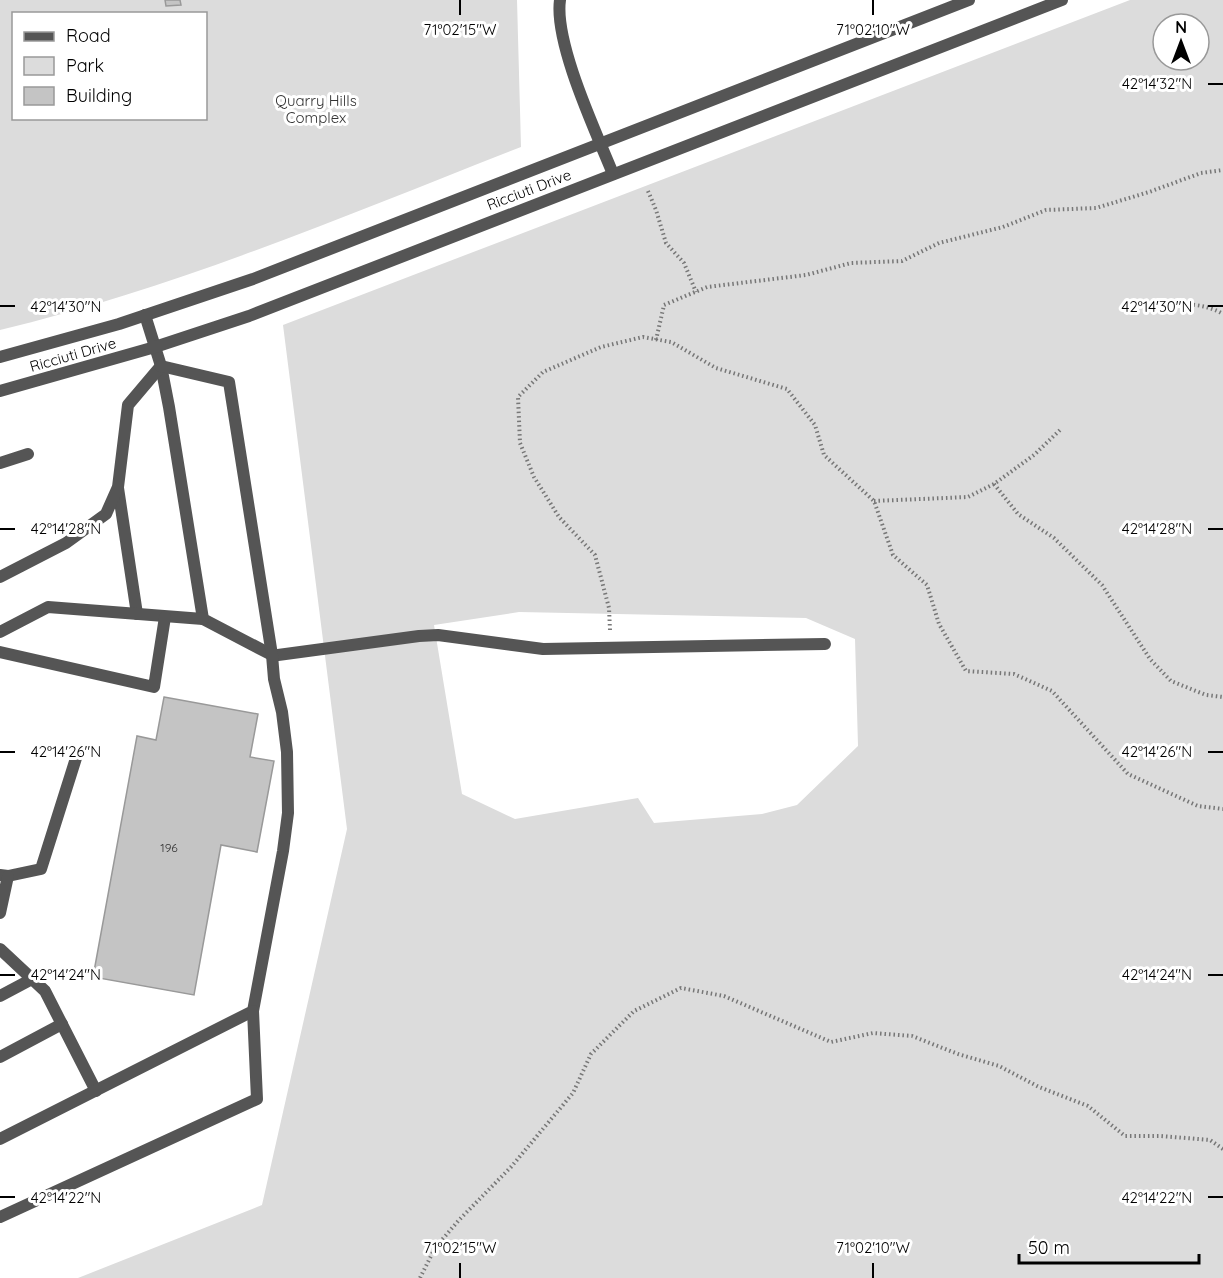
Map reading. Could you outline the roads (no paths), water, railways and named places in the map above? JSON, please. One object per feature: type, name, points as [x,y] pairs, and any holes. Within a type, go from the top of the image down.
[{"type":"street","points":[[560,0],[559,18],[566,46],[585,106],[613,174]]},
{"type":"street","name":"Ricciuti Drive","points":[[0,357],[146,315],[273,271],[969,0]]},
{"type":"street","name":"Ricciuti Drive","points":[[0,391],[155,347],[290,300],[1062,0]]},
{"type":"street","points":[[146,315],[161,366],[194,554],[203,620]]},
{"type":"street","points":[[137,614],[118,487],[128,405],[161,366]]},
{"type":"street","points":[[0,1217],[257,1100],[253,1011],[288,813],[287,752],[282,712],[274,679],[229,382],[161,366]]},
{"type":"street","points":[[0,464],[28,454]]},
{"type":"street","points":[[0,578],[66,543],[106,514],[118,487]]},
{"type":"street","points":[[0,632],[48,607],[203,620],[272,655],[438,635],[543,649],[825,644]]},
{"type":"street","points":[[0,652],[154,687],[165,617]]},
{"type":"street","points":[[0,913],[4,875],[41,869],[77,755]]},
{"type":"street","points":[[0,949],[45,991],[96,1091]]},
{"type":"street","points":[[0,996],[32,979]]},
{"type":"street","points":[[0,1139],[253,1011]]},
{"type":"street","points":[[0,1057],[62,1024]]},
{"type":"park label","name":"Quarry Hills Complex","points":[[316,110]]}]
